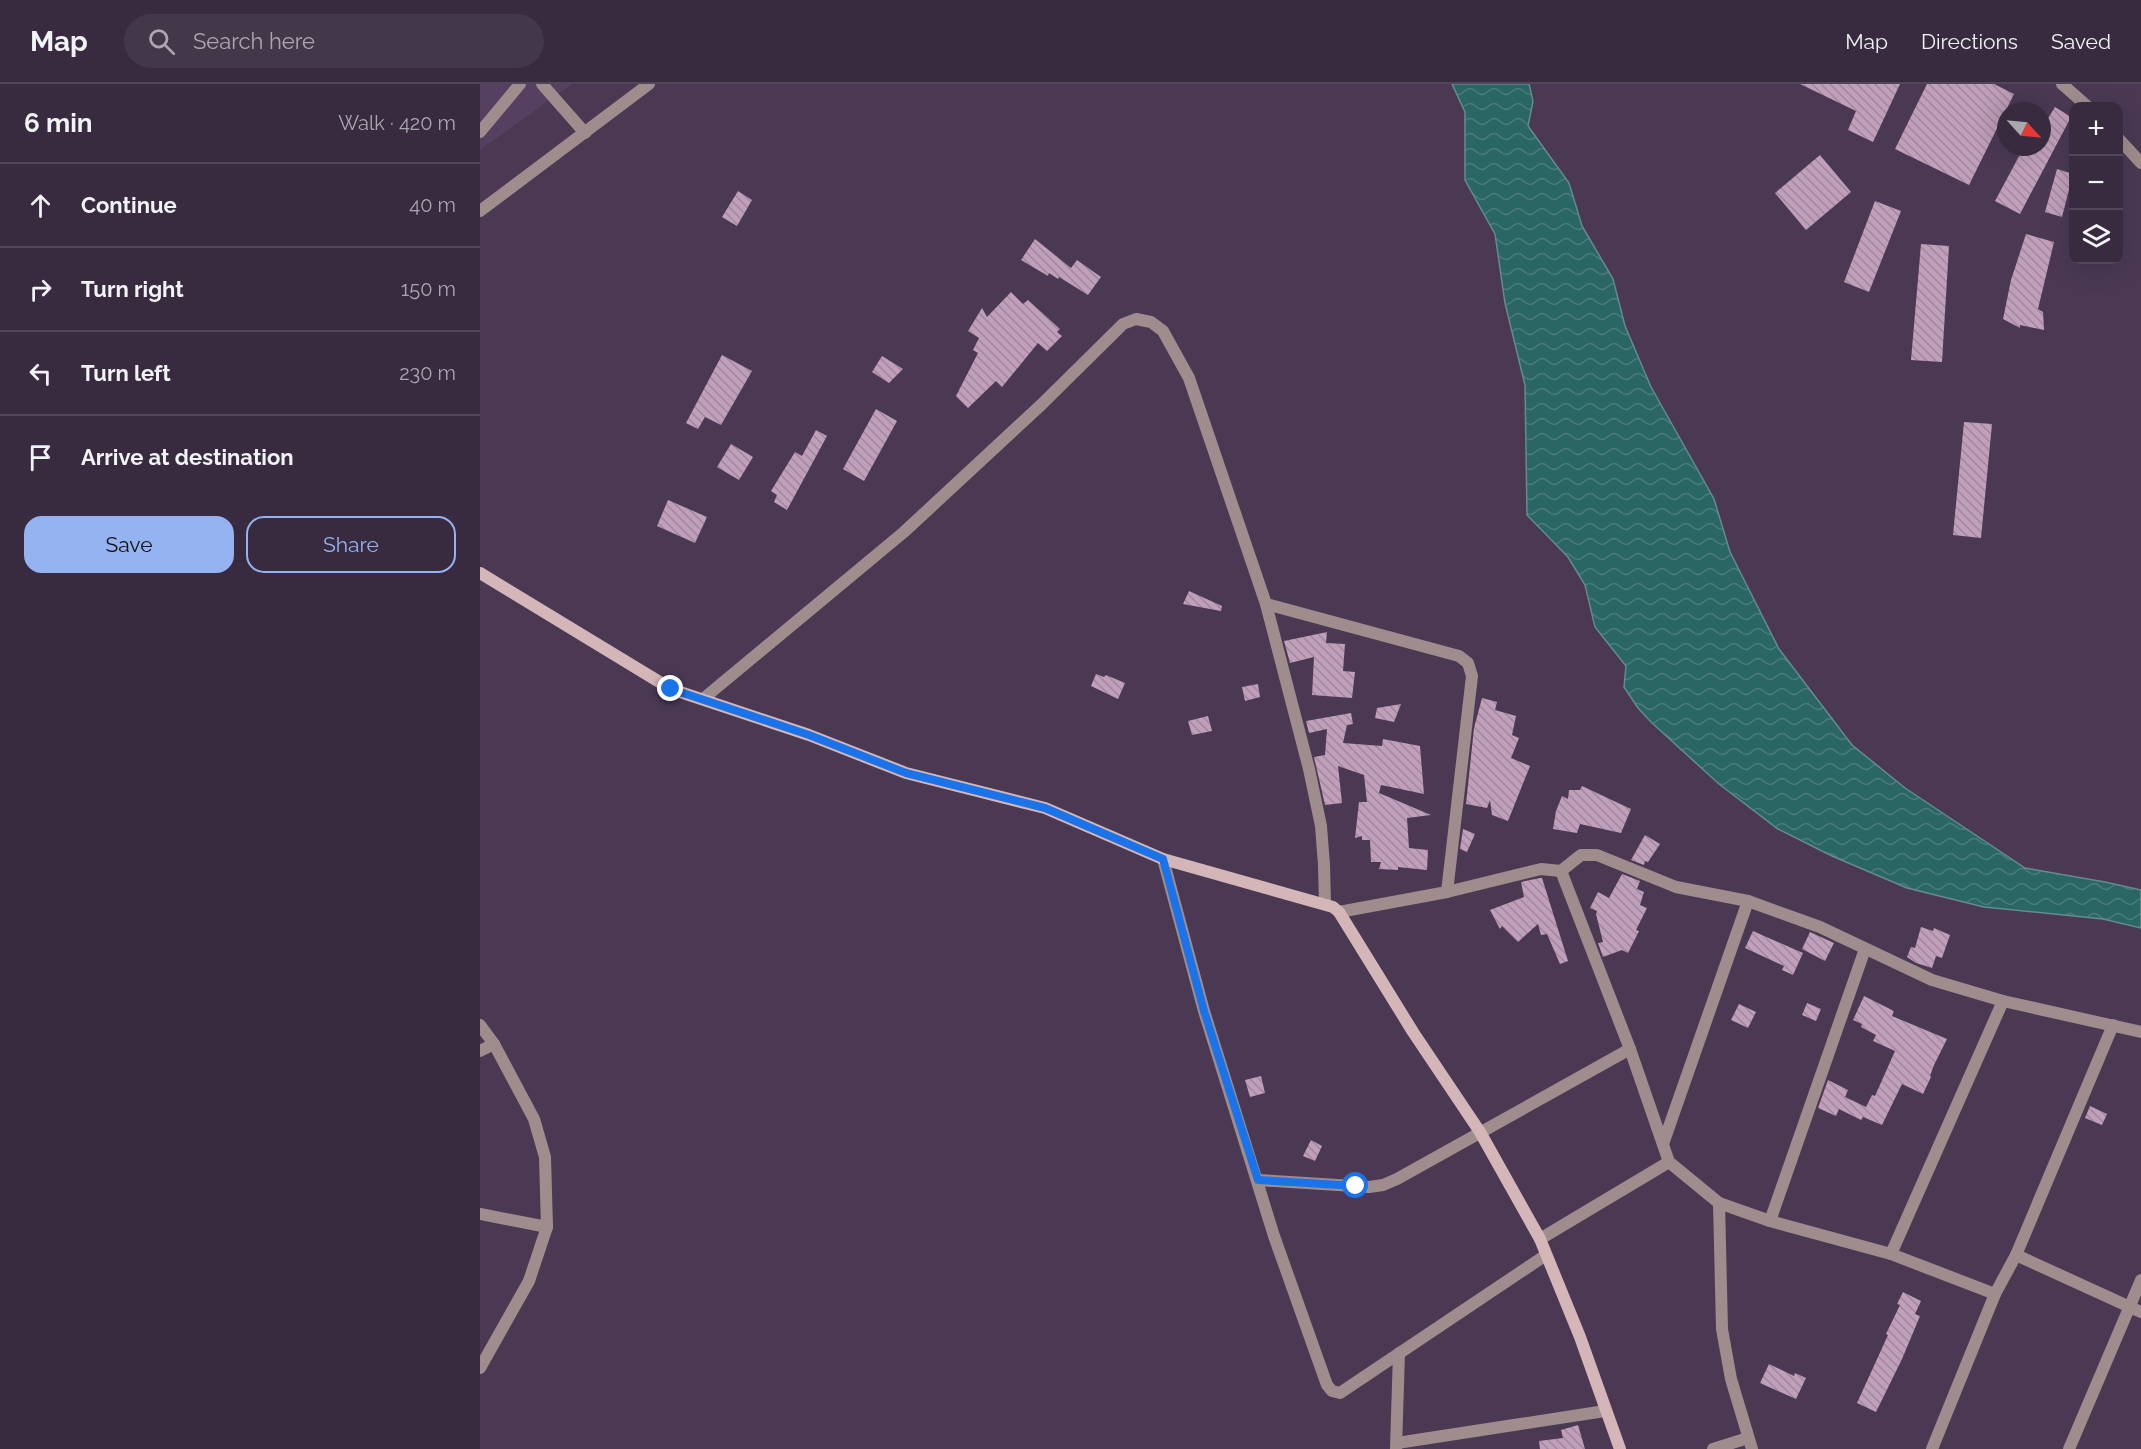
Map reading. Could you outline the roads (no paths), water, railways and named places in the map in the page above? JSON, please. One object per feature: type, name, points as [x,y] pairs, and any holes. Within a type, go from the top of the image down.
[{"type":"street","points":[[480,131],[520,84]]},
{"type":"street","points":[[542,84],[585,133]]},
{"type":"street","points":[[480,211],[649,84]]},
{"type":"street","points":[[2062,84],[2082,102]]},
{"type":"street","points":[[2123,143],[2141,163]]},
{"type":"street","points":[[703,699],[904,532],[1042,404],[1123,324],[1136,319],[1151,322],[1163,332],[1189,378],[1266,604],[1309,769],[1321,826],[1325,903]]},
{"type":"street","points":[[480,573],[671,689],[809,735],[906,773],[1045,808],[1163,859],[1325,903],[1339,912],[1413,1032],[1480,1132],[1540,1239],[1580,1337],[1620,1449]]},
{"type":"street","points":[[1266,604],[1459,656],[1468,663],[1472,676],[1447,892]]},
{"type":"street","points":[[1339,912],[1447,892],[1540,869],[1561,871],[1581,855],[1597,855],[1676,887],[1748,901],[1820,927],[1932,980],[2003,1001],[2141,1032]]},
{"type":"street","points":[[1163,859],[1204,1011],[1274,1236],[1327,1385],[1332,1391],[1340,1393],[1546,1255]]},
{"type":"street","points":[[1561,871],[1630,1049],[1669,1162],[1719,1203],[1770,1221],[1891,1254],[1995,1294]]},
{"type":"street","points":[[1663,1144],[1748,901]]},
{"type":"street","points":[[1770,1221],[1865,949]]},
{"type":"street","points":[[1891,1254],[2003,1001]]},
{"type":"street","points":[[480,1025],[494,1044],[534,1119],[545,1157],[547,1227],[529,1281],[480,1368]]},
{"type":"street","points":[[1932,1449],[1995,1294],[2016,1256],[2113,1025]]},
{"type":"street","points":[[480,1051],[494,1044]]},
{"type":"street","points":[[1258,1180],[1369,1187],[1383,1185],[1630,1049]]},
{"type":"street","points":[[1540,1239],[1669,1162]]},
{"type":"street","points":[[1713,1449],[1750,1443],[1731,1379],[1722,1329],[1719,1203]]},
{"type":"street","points":[[480,1214],[547,1227]]},
{"type":"street","points":[[2016,1256],[2135,1309]]},
{"type":"street","points":[[2069,1449],[2135,1309],[2141,1280]]},
{"type":"street","points":[[1399,1353],[1396,1446],[1605,1411]]},
{"type":"water","points":[[1452,84],[1529,84],[1533,101],[1528,126],[1569,183],[1582,226],[1613,279],[1625,326],[1651,387],[1714,499],[1730,552],[1779,649],[1852,745],[1905,788],[2025,868],[2141,890],[2141,928],[2103,919],[1984,907],[1907,888],[1832,856],[1778,829],[1719,784],[1638,708],[1624,687],[1626,666],[1595,627],[1585,585],[1568,557],[1527,515],[1525,385],[1505,303],[1495,234],[1465,180],[1465,112]]}]
